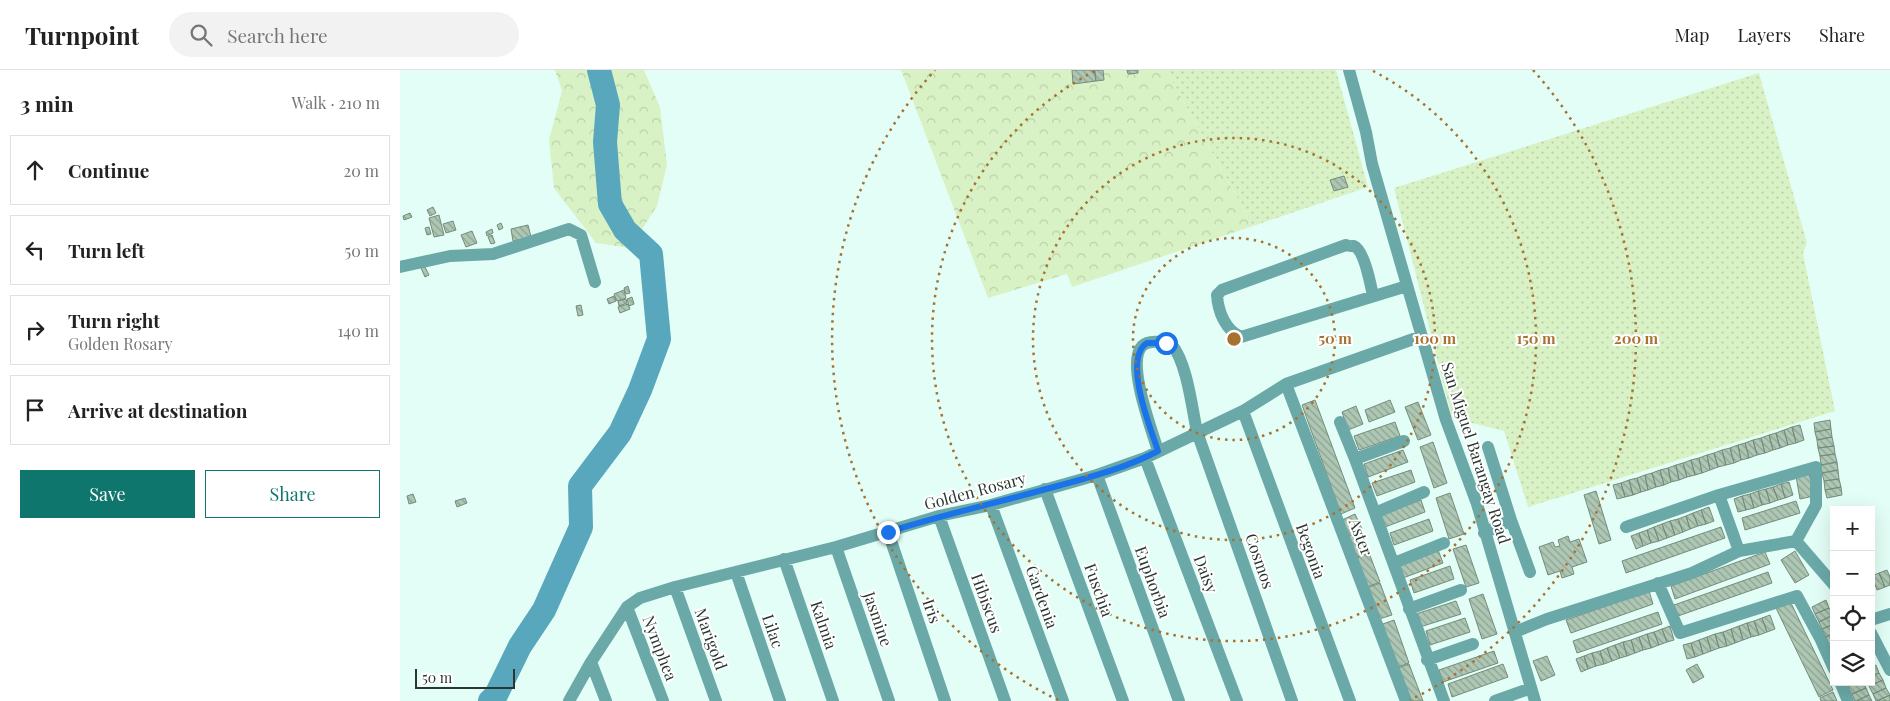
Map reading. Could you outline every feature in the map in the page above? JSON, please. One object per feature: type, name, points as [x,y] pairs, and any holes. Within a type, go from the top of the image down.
[{"type":"street","name":"San Miguel Barangay Road","points":[[1349,70],[1366,132],[1372,164],[1446,420],[1477,504],[1535,701]]},
{"type":"street","points":[[400,267],[450,256],[493,254],[569,229],[581,235],[596,282]]},
{"type":"street","points":[[1373,296],[1363,259],[1358,249],[1354,246],[1346,246],[1222,290],[1218,295],[1218,304],[1225,323],[1233,334],[1241,337],[1407,286]]},
{"type":"street","name":"Golden Rosary","points":[[569,701],[627,607],[640,598],[675,587],[836,547],[939,516],[991,505],[1097,475],[1146,458],[1243,411],[1286,384],[1422,336]]},
{"type":"street","name":"Cosmos","points":[[1158,451],[1138,389],[1139,350],[1147,343],[1166,343],[1172,345],[1177,350],[1188,386],[1197,432],[1292,701]]},
{"type":"street","name":"Aster","points":[[1286,384],[1406,701]]},
{"type":"street","name":"Begonia","points":[[1243,411],[1350,701]]},
{"type":"street","points":[[1340,422],[1394,563],[1427,660],[1444,701]]},
{"type":"street","points":[[1355,459],[1404,441]]},
{"type":"street","points":[[1488,447],[1510,520],[1530,572]]},
{"type":"street","name":"Daisy","points":[[1146,458],[1237,701]]},
{"type":"street","points":[[1514,632],[1547,619],[1692,572],[1740,552],[1796,541],[1816,505],[1816,467],[1718,496],[1626,527]]},
{"type":"street","name":"Euphorbia","points":[[1097,475],[1179,701]]},
{"type":"street","name":"Fuschia","points":[[1045,490],[1123,701]]},
{"type":"street","points":[[1375,513],[1424,492]]},
{"type":"street","points":[[1718,496],[1740,552]]},
{"type":"street","name":"Gardenia","points":[[991,505],[1063,701]]},
{"type":"street","name":"Hibiscus","points":[[939,516],[1005,701]]},
{"type":"street","points":[[1484,533],[1510,520]]},
{"type":"street","name":"Iris","points":[[888,532],[945,701]]},
{"type":"street","points":[[1796,541],[1830,580]]},
{"type":"street","points":[[1394,563],[1444,543]]},
{"type":"street","name":"Jasmine","points":[[836,547],[889,701]]},
{"type":"street","name":"Kalmia","points":[[784,559],[833,701]]},
{"type":"street","name":"Lilac","points":[[736,572],[780,701]]},
{"type":"street","points":[[1658,583],[1680,633],[1797,596],[1830,660]]},
{"type":"street","name":"Marigold","points":[[675,587],[716,701]]},
{"type":"street","points":[[1409,609],[1461,590]]},
{"type":"street","name":"Nymphea","points":[[627,607],[663,701]]},
{"type":"street","points":[[1875,619],[1890,614]]},
{"type":"street","points":[[1875,641],[1890,670]]},
{"type":"street","points":[[1427,660],[1473,644]]},
{"type":"street","points":[[592,662],[606,701]]},
{"type":"street","points":[[1842,686],[1848,701]]},
{"type":"street","points":[[1495,701],[1531,688]]},
{"type":"green space","points":[[555,70],[644,70],[660,107],[667,165],[657,206],[630,248],[596,243],[554,188],[549,140],[562,91]]},
{"type":"green space","points":[[901,70],[1166,70],[1253,226],[1072,287],[1067,274],[988,298]]},
{"type":"green space","points":[[1166,70],[1336,70],[1368,187],[1253,226]]},
{"type":"green space","points":[[1759,73],[1807,243],[1803,253],[1835,411],[1528,507],[1504,431],[1452,418],[1394,188]]},
{"type":"building","points":[[1072,70],[1094,70],[1096,81],[1073,84]]},
{"type":"building","points":[[1095,70],[1103,70],[1104,80],[1096,81]]},
{"type":"building","points":[[1127,70],[1138,70],[1138,73],[1128,74]]},
{"type":"building","points":[[1344,176],[1348,187],[1334,191],[1330,180]]},
{"type":"building","points":[[433,207],[436,213],[430,216],[427,210]]},
{"type":"building","points":[[410,213],[412,217],[404,220],[403,216]]},
{"type":"building","points":[[439,215],[444,235],[434,237],[429,218]]},
{"type":"building","points":[[453,221],[456,230],[446,233],[443,224]]},
{"type":"building","points":[[501,223],[503,228],[499,230],[497,225]]},
{"type":"building","points":[[528,225],[531,237],[513,241],[511,229]]},
{"type":"building","points":[[429,227],[431,234],[427,235],[425,228]]},
{"type":"building","points":[[492,229],[493,233],[487,236],[486,232]]},
{"type":"building","points":[[472,231],[477,243],[466,247],[461,235]]},
{"type":"building","points":[[492,235],[495,243],[491,244],[488,237]]},
{"type":"building","points":[[425,267],[429,275],[425,277],[421,268]]},
{"type":"building","points":[[628,286],[630,293],[626,294],[624,288]]},
{"type":"building","points":[[624,290],[626,298],[617,301],[614,294]]},
{"type":"building","points":[[614,296],[616,301],[609,304],[607,299]]},
{"type":"building","points":[[632,297],[634,304],[629,306],[627,299]]},
{"type":"building","points":[[626,299],[627,303],[619,306],[618,301]]},
{"type":"building","points":[[628,304],[630,309],[620,313],[618,307]]},
{"type":"building","points":[[581,305],[583,315],[578,316],[576,306]]},
{"type":"building","points":[[1315,400],[1355,508],[1341,514],[1302,405]]},
{"type":"building","points":[[1390,400],[1395,412],[1369,422],[1365,410]]},
{"type":"building","points":[[1418,402],[1431,435],[1418,440],[1405,407]]},
{"type":"building","points":[[1356,406],[1363,424],[1348,430],[1342,412]]},
{"type":"building","points":[[1830,420],[1831,429],[1815,432],[1814,423]]},
{"type":"building","points":[[1395,422],[1400,436],[1359,450],[1354,436]]},
{"type":"building","points":[[1800,425],[1804,440],[1796,443],[1792,427]]},
{"type":"building","points":[[1792,427],[1796,443],[1788,445],[1784,430]]},
{"type":"building","points":[[1831,429],[1832,437],[1817,440],[1815,432]]},
{"type":"building","points":[[1784,430],[1788,445],[1780,448],[1776,433]]},
{"type":"building","points":[[1776,433],[1780,448],[1773,450],[1769,435]]},
{"type":"building","points":[[1769,435],[1773,450],[1765,453],[1761,438]]},
{"type":"building","points":[[1832,437],[1834,446],[1818,448],[1817,440]]},
{"type":"building","points":[[1761,438],[1765,453],[1757,455],[1753,440]]},
{"type":"building","points":[[1753,440],[1757,455],[1749,458],[1745,443]]},
{"type":"building","points":[[1433,442],[1447,483],[1434,488],[1420,447]]},
{"type":"building","points":[[1745,443],[1749,458],[1741,460],[1738,445]]},
{"type":"building","points":[[1738,445],[1741,460],[1734,463],[1730,448]]},
{"type":"building","points":[[1834,446],[1835,454],[1820,456],[1818,448]]},
{"type":"building","points":[[1730,448],[1734,463],[1726,465],[1722,450]]},
{"type":"building","points":[[1403,450],[1408,462],[1368,477],[1364,464]]},
{"type":"building","points":[[1722,450],[1726,465],[1718,467],[1714,453]]},
{"type":"building","points":[[1714,453],[1718,467],[1710,470],[1707,455]]},
{"type":"building","points":[[1835,454],[1837,462],[1821,465],[1820,456]]},
{"type":"building","points":[[1707,455],[1710,470],[1702,473],[1699,458]]},
{"type":"building","points":[[1699,458],[1702,473],[1695,475],[1691,460]]},
{"type":"building","points":[[1691,460],[1695,475],[1687,477],[1683,463]]},
{"type":"building","points":[[1837,462],[1838,470],[1822,473],[1821,465]]},
{"type":"building","points":[[1683,463],[1687,477],[1679,480],[1676,465]]},
{"type":"building","points":[[1676,465],[1679,480],[1671,482],[1668,468]]},
{"type":"building","points":[[1668,468],[1671,482],[1664,485],[1660,470]]},
{"type":"building","points":[[1411,470],[1415,482],[1377,496],[1372,483]]},
{"type":"building","points":[[1660,470],[1664,485],[1656,487],[1652,473]]},
{"type":"building","points":[[1838,470],[1839,479],[1824,481],[1822,473]]},
{"type":"building","points":[[1652,473],[1656,487],[1648,490],[1645,475]]},
{"type":"building","points":[[1809,473],[1814,496],[1800,499],[1796,476]]},
{"type":"building","points":[[1645,475],[1648,490],[1641,492],[1637,478]]},
{"type":"building","points":[[1637,478],[1641,492],[1633,495],[1629,480]]},
{"type":"building","points":[[1839,479],[1841,487],[1825,490],[1824,481]]},
{"type":"building","points":[[1629,480],[1633,495],[1625,497],[1621,483]]},
{"type":"building","points":[[1789,482],[1793,495],[1785,498],[1781,484]]},
{"type":"building","points":[[1621,483],[1625,497],[1617,499],[1613,485]]},
{"type":"building","points":[[1781,484],[1785,498],[1778,500],[1773,487]]},
{"type":"building","points":[[1773,487],[1778,500],[1770,503],[1766,489]]},
{"type":"building","points":[[1841,487],[1842,495],[1827,498],[1825,490]]},
{"type":"building","points":[[1766,489],[1770,503],[1762,505],[1758,491]]},
{"type":"building","points":[[1596,491],[1611,540],[1599,544],[1584,495]]},
{"type":"building","points":[[1758,491],[1762,505],[1754,508],[1750,494]]},
{"type":"building","points":[[1450,493],[1464,534],[1449,539],[1436,498]]},
{"type":"building","points":[[413,494],[416,502],[409,504],[407,496]]},
{"type":"building","points":[[1750,494],[1754,508],[1746,510],[1742,496]]},
{"type":"building","points":[[1742,496],[1746,510],[1738,512],[1734,499]]},
{"type":"building","points":[[465,498],[467,503],[457,507],[455,501]]},
{"type":"building","points":[[1421,500],[1425,512],[1385,527],[1381,515]]},
{"type":"building","points":[[1796,501],[1800,513],[1745,530],[1742,518]]},
{"type":"building","points":[[1709,507],[1714,521],[1706,524],[1701,510]]},
{"type":"building","points":[[1701,510],[1706,524],[1698,526],[1693,513]]},
{"type":"building","points":[[1693,513],[1698,526],[1690,529],[1686,516]]},
{"type":"building","points":[[1355,514],[1362,529],[1348,535],[1342,520]]},
{"type":"building","points":[[1686,516],[1690,529],[1683,532],[1678,519]]},
{"type":"building","points":[[1429,519],[1433,531],[1394,545],[1390,533]]},
{"type":"building","points":[[1678,519],[1683,532],[1675,535],[1670,521]]},
{"type":"building","points":[[1670,521],[1675,535],[1667,538],[1662,524]]},
{"type":"building","points":[[1662,524],[1667,538],[1659,541],[1654,527]]},
{"type":"building","points":[[1654,527],[1659,541],[1651,543],[1647,530]]},
{"type":"building","points":[[1721,527],[1725,538],[1626,573],[1622,561]]},
{"type":"building","points":[[1647,530],[1651,543],[1643,546],[1639,533]]},
{"type":"building","points":[[1361,531],[1370,552],[1357,557],[1349,536]]},
{"type":"building","points":[[1639,533],[1643,546],[1636,549],[1631,536]]},
{"type":"building","points":[[1568,536],[1570,542],[1579,539],[1587,562],[1572,567],[1574,574],[1562,578],[1560,571],[1548,575],[1539,547],[1553,542],[1555,547],[1560,546],[1558,540]]},
{"type":"building","points":[[1466,545],[1479,583],[1466,587],[1453,549]]},
{"type":"building","points":[[1438,550],[1443,563],[1403,578],[1398,565]]},
{"type":"building","points":[[1795,551],[1809,575],[1795,583],[1781,560]]},
{"type":"building","points":[[1765,552],[1770,564],[1675,599],[1671,586]]},
{"type":"building","points":[[1369,553],[1380,582],[1367,587],[1357,558]]},
{"type":"building","points":[[1450,566],[1454,579],[1414,593],[1410,580]]},
{"type":"building","points":[[1887,570],[1890,577],[1890,585],[1885,587],[1879,573]]},
{"type":"building","points":[[1768,572],[1772,583],[1678,616],[1674,605]]},
{"type":"building","points":[[1879,573],[1885,587],[1877,590],[1875,575]]},
{"type":"building","points":[[1380,583],[1392,615],[1379,619],[1367,588]]},
{"type":"building","points":[[1649,591],[1653,604],[1571,633],[1566,620]]},
{"type":"building","points":[[1483,594],[1497,634],[1482,639],[1469,599]]},
{"type":"building","points":[[1826,600],[1829,608],[1815,614],[1812,607]]},
{"type":"building","points":[[1456,601],[1461,614],[1420,627],[1416,614]]},
{"type":"building","points":[[1790,601],[1833,690],[1819,697],[1776,608]]},
{"type":"building","points":[[1829,608],[1830,610],[1830,616],[1819,622],[1815,614]]},
{"type":"building","points":[[1658,612],[1662,624],[1577,653],[1573,641]]},
{"type":"building","points":[[1770,615],[1775,629],[1767,632],[1762,618]]},
{"type":"building","points":[[1830,616],[1830,626],[1822,629],[1819,622]]},
{"type":"building","points":[[1465,618],[1470,632],[1430,645],[1426,631]]},
{"type":"building","points":[[1762,618],[1767,632],[1759,635],[1754,621]]},
{"type":"building","points":[[1394,620],[1409,663],[1395,668],[1380,625]]},
{"type":"building","points":[[1754,621],[1759,635],[1751,637],[1747,623]]},
{"type":"building","points":[[1747,623],[1751,637],[1743,640],[1739,626]]},
{"type":"building","points":[[1670,626],[1674,640],[1667,642],[1662,629]]},
{"type":"building","points":[[1739,626],[1743,640],[1735,643],[1731,629]]},
{"type":"building","points":[[1830,626],[1830,635],[1826,637],[1822,629]]},
{"type":"building","points":[[1662,629],[1667,642],[1659,645],[1654,632]]},
{"type":"building","points":[[1731,629],[1735,643],[1727,646],[1723,632]]},
{"type":"building","points":[[1654,632],[1659,645],[1651,648],[1647,634]]},
{"type":"building","points":[[1723,632],[1727,646],[1719,648],[1715,634]]},
{"type":"building","points":[[1647,634],[1651,648],[1643,650],[1639,637]]},
{"type":"building","points":[[1715,634],[1719,648],[1711,651],[1707,637]]},
{"type":"building","points":[[1830,635],[1830,644],[1829,644],[1826,637]]},
{"type":"building","points":[[1639,637],[1643,650],[1635,653],[1631,640]]},
{"type":"building","points":[[1707,637],[1711,651],[1703,654],[1699,640]]},
{"type":"building","points":[[1631,640],[1635,653],[1627,656],[1623,642]]},
{"type":"building","points":[[1699,640],[1703,654],[1695,657],[1691,643]]},
{"type":"building","points":[[1623,642],[1627,656],[1620,658],[1615,645]]},
{"type":"building","points":[[1691,643],[1695,657],[1687,659],[1683,645]]},
{"type":"building","points":[[1615,645],[1620,658],[1612,661],[1607,648]]},
{"type":"building","points":[[1607,648],[1612,661],[1604,664],[1600,651]]},
{"type":"building","points":[[1494,651],[1498,663],[1443,682],[1439,670]]},
{"type":"building","points":[[1600,651],[1604,664],[1596,666],[1592,653]]},
{"type":"building","points":[[1592,653],[1596,666],[1588,669],[1584,656]]},
{"type":"building","points":[[1547,656],[1555,675],[1541,681],[1533,661]]},
{"type":"building","points":[[1584,656],[1588,669],[1581,672],[1576,659]]},
{"type":"building","points":[[1409,664],[1423,701],[1408,701],[1395,669]]},
{"type":"building","points":[[1503,664],[1508,677],[1452,697],[1448,684]]},
{"type":"building","points":[[1697,664],[1704,677],[1693,683],[1686,670]]},
{"type":"building","points":[[1875,665],[1879,673],[1875,674]]},
{"type":"building","points":[[1879,673],[1883,680],[1875,683],[1875,674]]},
{"type":"building","points":[[1883,680],[1886,688],[1873,694],[1869,686],[1875,686],[1875,683]]},
{"type":"building","points":[[1865,686],[1866,688],[1852,694],[1848,687]]},
{"type":"building","points":[[1866,688],[1869,695],[1855,701],[1852,694]]},
{"type":"building","points":[[1886,688],[1890,695],[1876,701],[1873,694]]},
{"type":"building","points":[[1833,692],[1837,701],[1821,701],[1820,698]]},
{"type":"building","points":[[1869,695],[1872,701],[1857,701]]},
{"type":"building","points":[[1890,695],[1890,701],[1877,701]]},
{"type":"waterway","points":[[490,701],[496,695],[520,646],[544,610],[581,527],[580,486],[620,433],[640,390],[659,339],[651,254],[625,230],[610,204],[605,142],[608,105],[599,70]]},
{"type":"route","points":[[888,532],[939,516],[991,505],[1097,475],[1146,458],[1158,451],[1138,389],[1138,358],[1139,350],[1147,343],[1166,343]]}]
